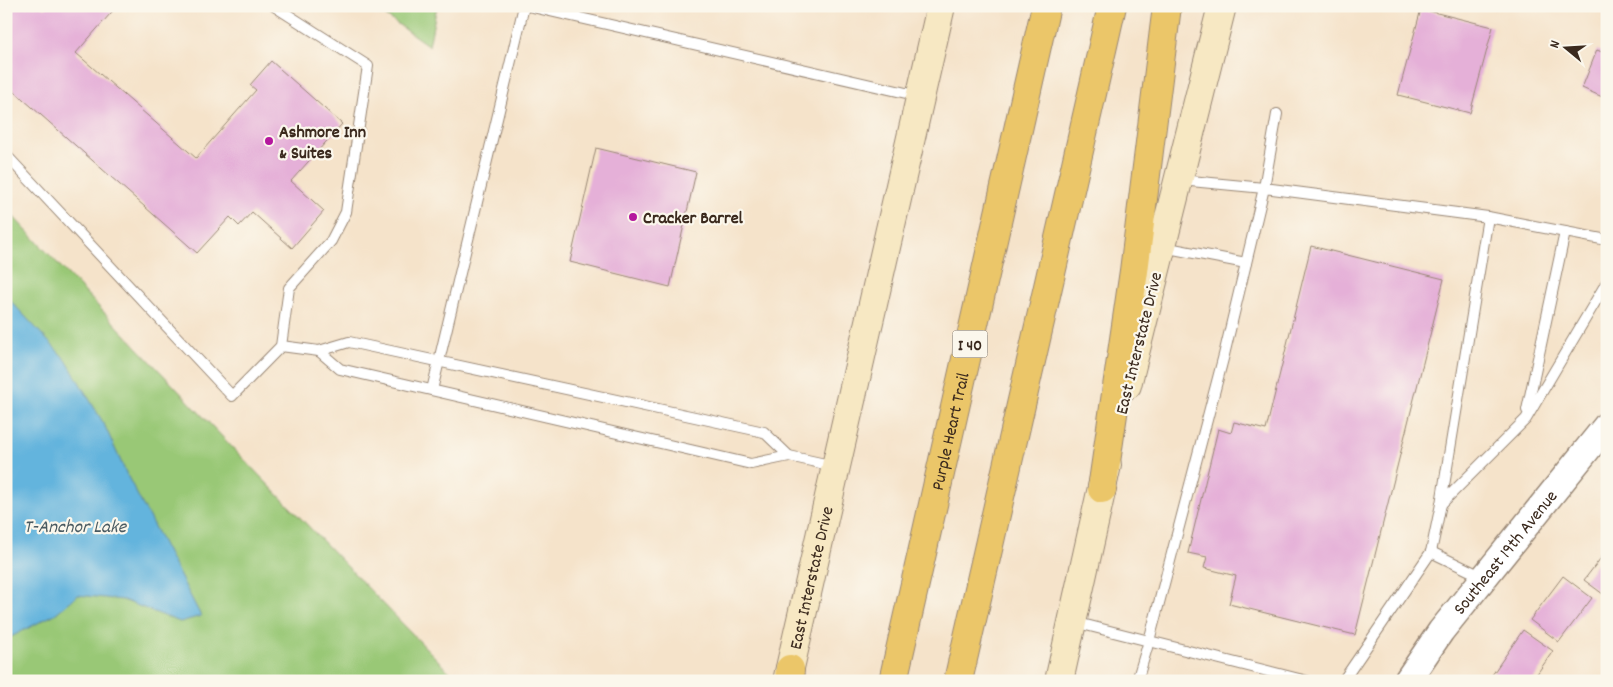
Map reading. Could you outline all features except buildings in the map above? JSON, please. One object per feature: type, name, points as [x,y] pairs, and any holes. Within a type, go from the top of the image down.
[{"type":"highway","name":"Purple Heart Trail","points":[[893,681],[1046,6]]},
{"type":"highway","points":[[958,681],[1112,6]]},
{"type":"highway","points":[[1102,489],[1134,271],[1167,6]]},
{"type":"main road","name":"East Interstate Drive","points":[[789,677],[941,6]]},
{"type":"main road","name":"East Interstate Drive","points":[[1059,681],[1102,489],[1222,6]]},
{"type":"street","name":"Southeast 19th Avenue","points":[[1407,681],[1440,630],[1607,425]]},
{"type":"lane","points":[[6,155],[232,396],[280,346],[289,288],[331,241],[346,212],[368,66],[274,6]]},
{"type":"lane","points":[[432,390],[526,6],[920,96]]},
{"type":"lane","points":[[1137,681],[1224,355],[1264,188],[1277,114]]},
{"type":"lane","points":[[1179,180],[1264,188],[1488,216],[1607,240]]},
{"type":"lane","points":[[1343,681],[1431,552],[1441,504],[1488,216]]},
{"type":"lane","points":[[1526,419],[1565,232]]},
{"type":"lane","points":[[1162,247],[1246,264]]},
{"type":"lane","points":[[1441,504],[1526,419],[1607,282]]},
{"type":"lane","points":[[280,346],[319,351],[348,342],[764,432],[789,456]]},
{"type":"lane","points":[[319,351],[340,369],[751,464],[789,456],[836,467]]},
{"type":"lane","points":[[1431,552],[1484,577]]},
{"type":"lane","points":[[1073,621],[1307,681]]},
{"type":"green space","points":[[372,6],[437,6],[429,46]]},
{"type":"green space","name":"T-Anchor Lake","points":[[6,209],[230,445],[458,681],[6,681]]},
{"type":"water","name":"T-Anchor Lake","points":[[6,296],[66,360],[104,424],[127,475],[201,616],[180,622],[123,600],[78,595],[55,614],[6,638]]},
{"type":"place","name":"Ashmore Inn & Suites","points":[[269,141]]},
{"type":"place","name":"Cracker Barrel","points":[[633,217]]}]
